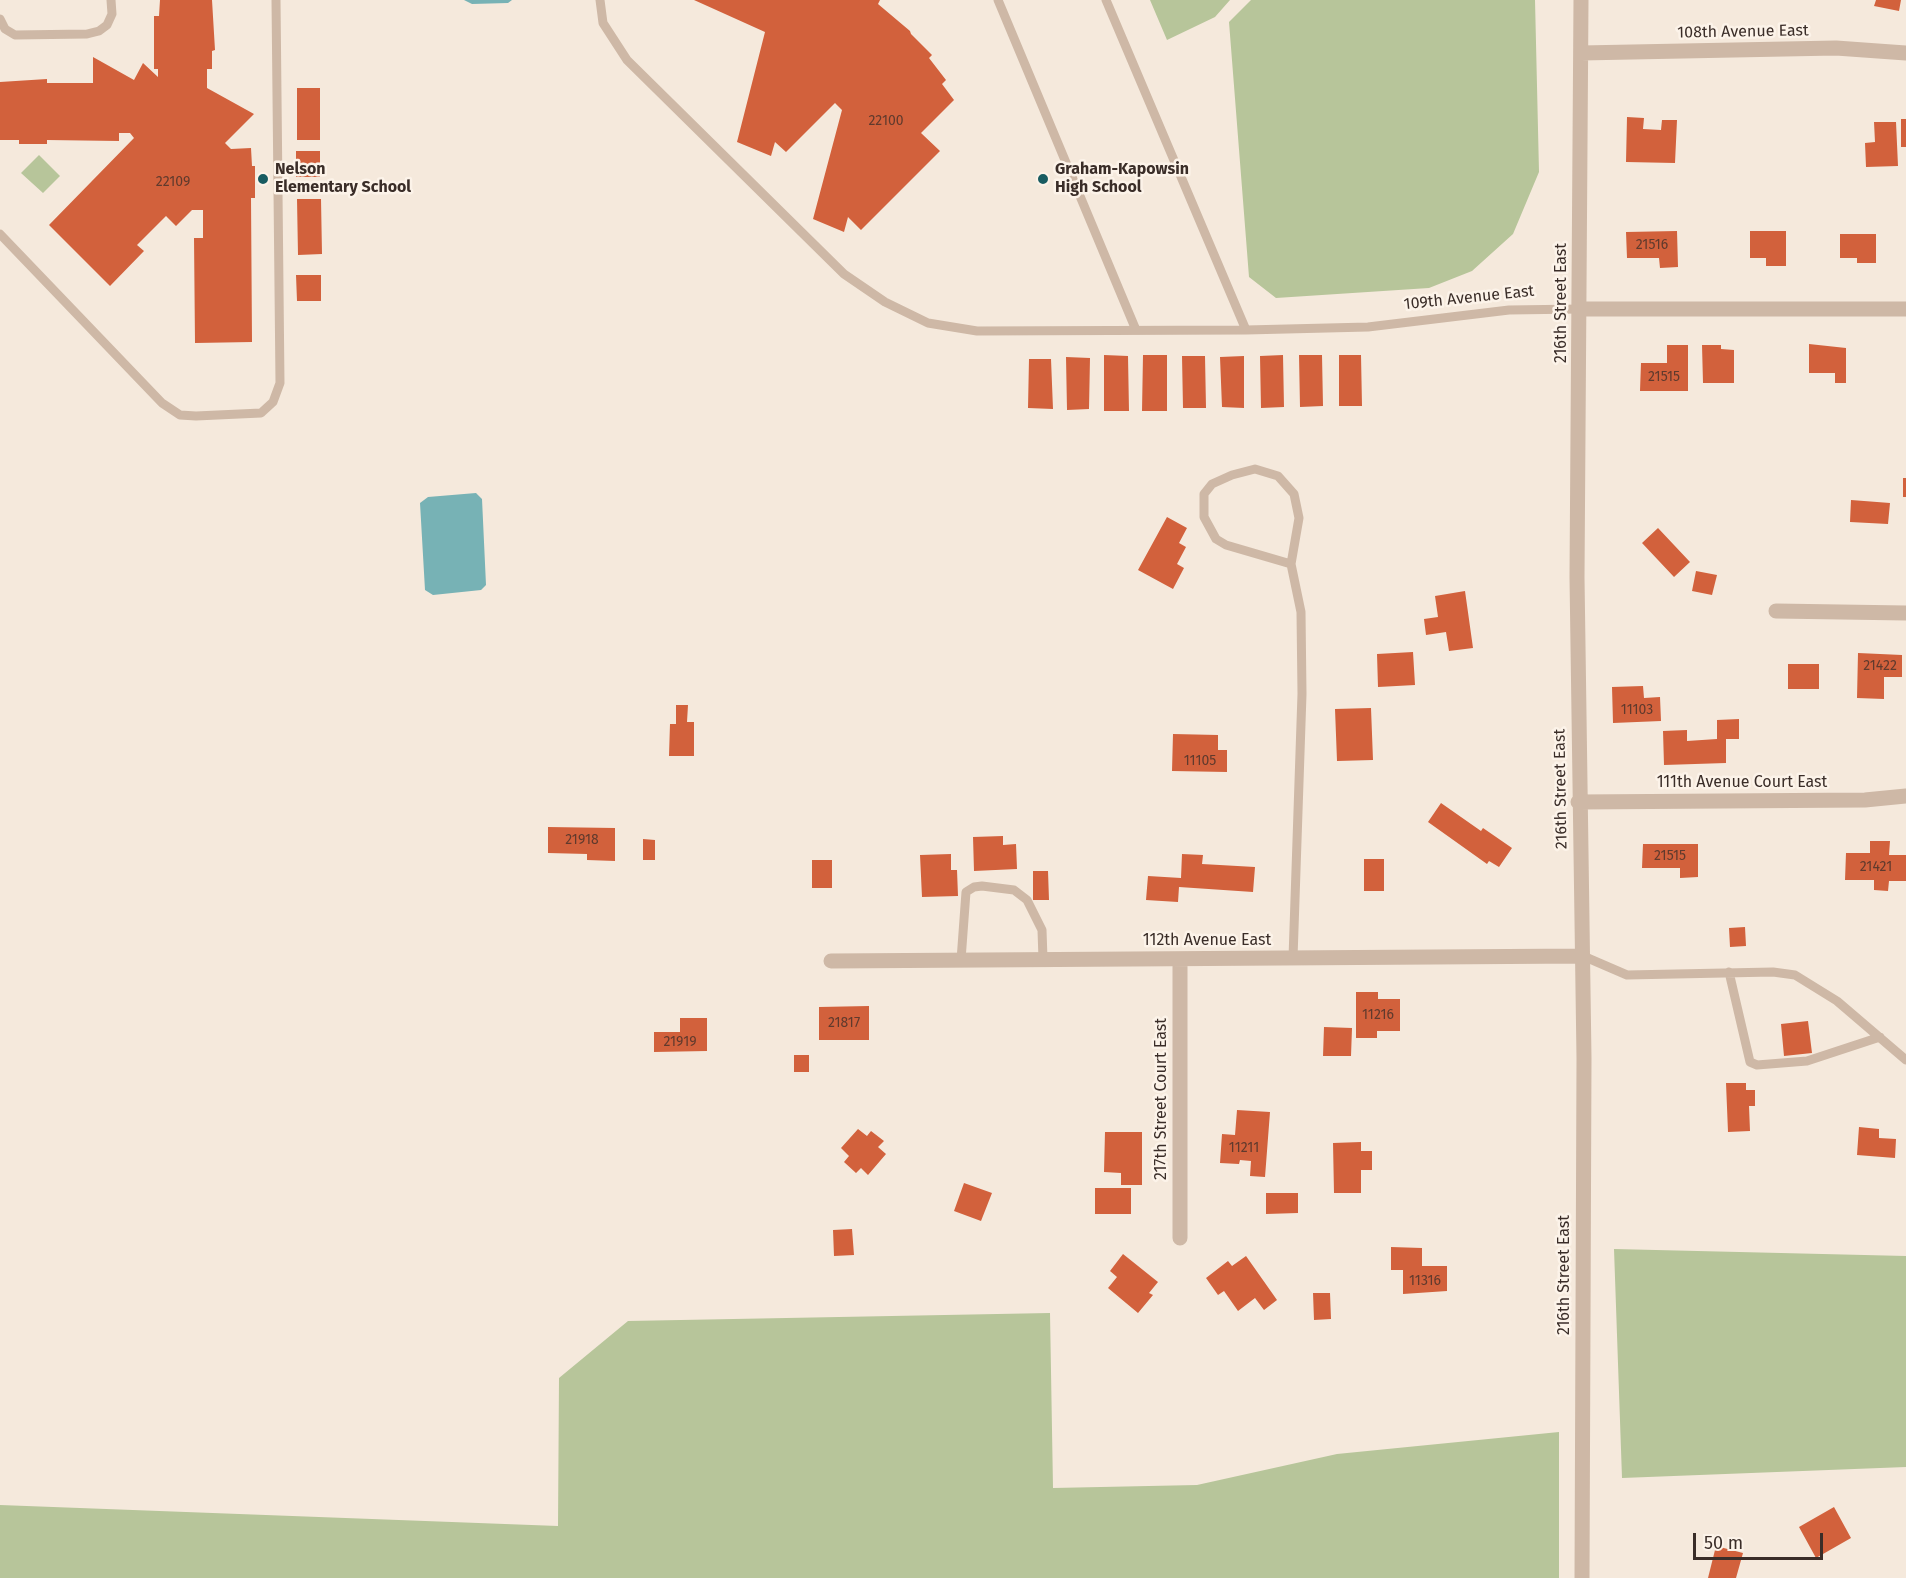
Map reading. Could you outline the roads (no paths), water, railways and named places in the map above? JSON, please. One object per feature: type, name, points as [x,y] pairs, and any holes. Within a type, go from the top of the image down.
[{"type":"street","name":"216th Street East","points":[[1581,0],[1578,802],[1583,956],[1582,1578]]},
{"type":"street","name":"108th Avenue East","points":[[1581,52],[1836,48],[1906,53]]},
{"type":"street","name":"109th Avenue East","points":[[1580,309],[1906,309]]},
{"type":"street","points":[[1776,611],[1906,613]]},
{"type":"street","name":"111th Avenue Court East","points":[[1578,802],[1865,800],[1906,796]]},
{"type":"street","name":"112th Avenue East","points":[[831,961],[1583,956]]},
{"type":"street","name":"217th Street Court East","points":[[1180,959],[1180,1238]]},
{"type":"lane","points":[[0,19],[5,29],[15,35],[87,34],[99,31],[107,25],[111,14],[111,0]]},
{"type":"lane","points":[[0,234],[162,403],[180,415],[261,412],[273,402],[280,384],[276,0]]},
{"type":"lane","name":"109th Avenue East","points":[[600,0],[603,23],[627,60],[843,274],[885,302],[928,323],[976,331],[1246,330],[1368,327],[1509,310],[1580,309]]},
{"type":"lane","points":[[998,0],[1136,330]]},
{"type":"lane","points":[[1106,0],[1246,330]]},
{"type":"lane","points":[[1292,564],[1226,545],[1216,539],[1204,517],[1204,494],[1212,484],[1255,469],[1278,476],[1294,494],[1299,518],[1292,564],[1301,612],[1302,694],[1293,958]]},
{"type":"lane","points":[[962,960],[966,892],[974,887],[982,886],[1014,890],[1027,900],[1042,930],[1043,959]]},
{"type":"lane","points":[[1583,956],[1627,975],[1729,972],[1773,972],[1795,975],[1837,1001],[1906,1060]]},
{"type":"lane","points":[[1729,972],[1750,1062],[1757,1065],[1807,1061],[1880,1037]]},
{"type":"water","points":[[464,0],[512,0],[508,3],[472,4]]},
{"type":"water","points":[[476,493],[482,499],[486,585],[481,590],[433,595],[425,590],[420,503],[428,497]]},
{"type":"place","name":"Nelson Elementary School","points":[[263,179]]},
{"type":"place","name":"Graham-Kapowsin High School","points":[[1043,179]]}]
